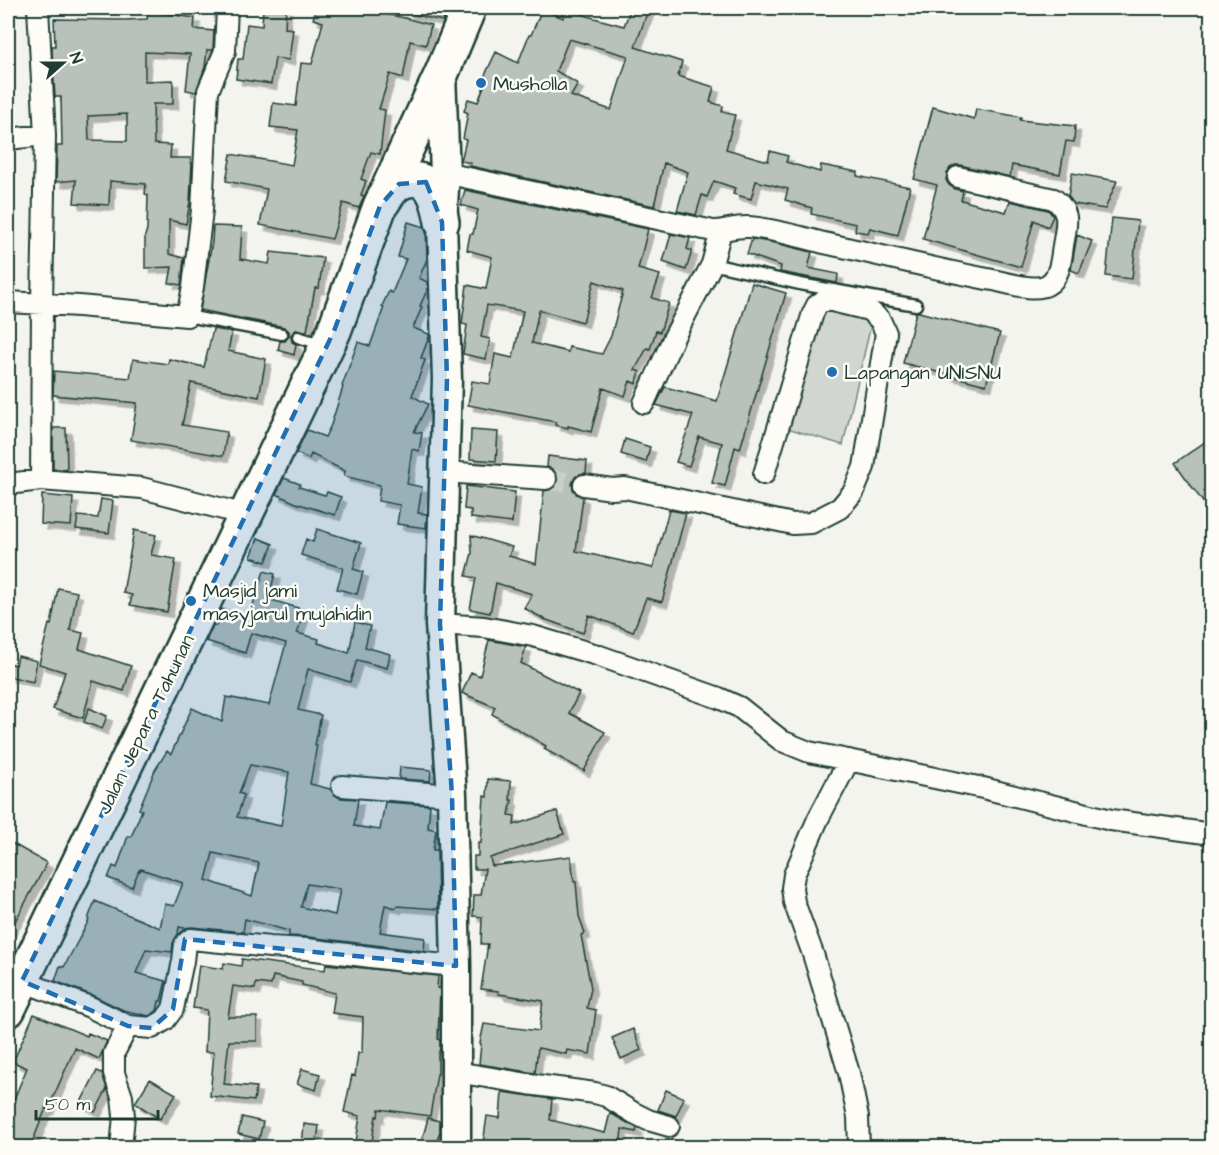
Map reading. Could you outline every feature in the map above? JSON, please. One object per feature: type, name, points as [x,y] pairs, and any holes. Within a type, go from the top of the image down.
[{"type":"highway","name":"Jalan Jepara Tahunan","points":[[8,1010],[246,515],[313,341],[334,331],[380,206],[470,8]]},
{"type":"highway","points":[[380,206],[399,184],[416,180],[426,182],[433,190],[442,222]]},
{"type":"main road","points":[[441,75],[445,173],[442,222],[447,379],[440,624],[453,795],[456,1148]]},
{"type":"street","points":[[38,8],[45,135],[41,480]]},
{"type":"street","points":[[8,302],[187,316],[193,287],[202,210],[208,91],[225,51],[227,8]]},
{"type":"street","points":[[8,139],[45,135]]},
{"type":"street","points":[[445,173],[713,231],[749,227],[979,278],[1032,288],[1050,284],[1059,268],[1067,219],[1061,204],[1054,199],[958,177]]},
{"type":"street","points":[[644,403],[674,337],[712,264],[721,231]]},
{"type":"street","points":[[584,485],[612,489],[625,488],[793,524],[811,523],[840,508],[854,491],[864,467],[886,333],[880,320],[869,310],[832,301],[823,301],[817,305],[764,474]]},
{"type":"street","points":[[444,472],[546,479]]},
{"type":"street","points":[[8,484],[41,480],[142,488],[246,515]]},
{"type":"street","points":[[440,624],[494,629],[533,636],[597,655],[739,707],[782,741],[809,752],[983,788],[1111,820],[1212,834]]},
{"type":"street","points":[[849,760],[818,819],[794,875],[792,888],[794,902],[813,954],[849,1073],[858,1117],[859,1148]]},
{"type":"street","points":[[342,786],[453,795]]},
{"type":"street","points":[[22,981],[90,1006],[128,1026],[152,1028],[165,1020],[172,1008],[185,944],[192,939],[456,966]]},
{"type":"street","points":[[121,1148],[124,1116],[122,1097],[114,1073],[114,1053],[128,1026]]},
{"type":"street","points":[[456,1072],[595,1093],[606,1096],[648,1120],[669,1125]]},
{"type":"lane","points":[[712,264],[800,284],[916,305]]},
{"type":"lane","points":[[187,316],[282,334]]},
{"type":"highlighted area","points":[[426,182],[442,222],[447,379],[440,624],[452,795],[456,966],[185,939],[173,1009],[152,1028],[128,1026],[22,981],[334,331],[380,206],[399,184]]},
{"type":"shaded area","name":"Lapangan UNISNU","points":[[823,305],[873,316],[843,445],[787,428]]},
{"type":"building","points":[[263,8],[286,8],[285,28],[293,29],[289,60],[275,58],[271,84],[236,79],[238,59],[243,59],[247,24],[262,26]]},
{"type":"building","points":[[316,8],[356,8],[431,25],[426,45],[410,41],[403,78],[390,74],[379,109],[385,110],[380,154],[371,152],[361,179],[366,181],[361,195],[364,196],[359,208],[343,203],[332,239],[260,225],[267,189],[226,181],[231,154],[292,165],[298,130],[270,127],[273,103],[296,106],[301,63],[312,64],[323,22],[313,19]]},
{"type":"building","points":[[408,8],[446,8],[443,21],[407,13]]},
{"type":"building","points":[[631,8],[649,8],[635,47],[682,62],[678,76],[714,87],[710,102],[723,106],[722,112],[735,115],[726,149],[768,161],[770,151],[788,156],[786,162],[820,172],[821,165],[858,172],[857,176],[910,187],[898,235],[870,228],[868,233],[855,231],[856,224],[811,214],[812,208],[785,200],[788,189],[756,181],[751,199],[733,194],[735,188],[714,181],[707,197],[702,195],[696,215],[677,211],[688,172],[664,163],[654,206],[470,166],[471,163],[461,161],[466,140],[463,139],[468,113],[464,111],[468,99],[478,102],[487,78],[484,77],[496,52],[518,63],[542,9],[563,18],[566,9],[624,26]],"holes":[[[569,39],[628,56],[611,110],[571,96],[578,84],[556,71]]]},
{"type":"building","points":[[148,11],[195,18],[194,29],[214,31],[213,48],[207,50],[205,67],[196,92],[186,90],[190,54],[145,52],[145,81],[173,80],[173,104],[153,104],[154,144],[171,145],[170,158],[191,158],[192,163],[190,202],[186,224],[169,220],[169,254],[184,258],[181,285],[169,283],[172,267],[145,268],[148,195],[145,194],[146,184],[110,181],[109,205],[74,203],[76,180],[56,182],[57,146],[62,146],[61,97],[55,97],[52,51],[52,46],[55,46],[54,19],[147,19]],"holes":[[[127,114],[127,141],[89,140],[88,116]]]},
{"type":"building","points":[[933,107],[974,119],[976,109],[1021,117],[1020,120],[1075,126],[1074,142],[1066,141],[1060,174],[1012,165],[1010,177],[955,165],[947,174],[946,180],[949,185],[963,191],[961,200],[1006,212],[1010,201],[1050,212],[1053,216],[1048,227],[1034,220],[1021,267],[923,239],[937,185],[914,179]]},
{"type":"building","points":[[1072,173],[1117,181],[1105,209],[1074,204],[1068,196]]},
{"type":"building","points":[[465,190],[648,229],[638,269],[660,275],[652,298],[669,303],[660,332],[656,331],[650,349],[647,348],[635,370],[640,372],[636,384],[630,381],[625,396],[603,388],[591,432],[555,425],[556,422],[468,405],[472,381],[490,384],[495,354],[513,358],[523,311],[487,305],[481,337],[490,339],[486,359],[463,354],[467,325],[462,324],[467,285],[486,289],[492,257],[467,250],[478,210],[461,205]],"holes":[[[594,281],[623,291],[611,336],[602,354],[569,347],[568,352],[532,343],[539,310],[583,322]]]},
{"type":"building","points":[[1112,218],[1138,221],[1132,279],[1106,276]]},
{"type":"building","points":[[408,222],[424,227],[426,230],[427,259],[419,278],[427,282],[428,288],[413,328],[429,334],[429,337],[421,358],[425,360],[412,396],[428,404],[414,432],[422,433],[419,451],[412,449],[407,484],[422,487],[418,513],[427,514],[426,528],[397,524],[400,505],[378,501],[380,485],[344,476],[345,471],[311,454],[309,459],[296,453],[307,430],[325,437],[358,342],[370,346],[384,307],[382,306],[389,291],[392,293],[406,259],[398,257]]},
{"type":"building","points":[[213,226],[242,227],[240,259],[269,264],[271,252],[323,258],[319,288],[315,288],[307,331],[296,330],[291,335],[292,342],[296,344],[294,355],[278,350],[280,341],[285,341],[289,336],[289,331],[284,327],[200,310]]},
{"type":"building","points":[[671,234],[690,238],[687,249],[692,251],[686,270],[663,262]]},
{"type":"building","points":[[1077,235],[1092,241],[1079,273],[1071,270]]},
{"type":"building","points":[[752,239],[812,252],[808,268],[838,274],[837,283],[780,272],[781,266],[747,254]]},
{"type":"building","points":[[752,283],[786,293],[740,449],[735,447],[725,486],[712,483],[722,443],[699,437],[689,466],[676,462],[693,415],[656,405],[665,387],[717,401]]},
{"type":"building","points":[[916,312],[1000,333],[986,385],[903,363]]},
{"type":"building","points":[[213,329],[232,332],[228,351],[266,359],[259,397],[191,383],[182,425],[227,432],[223,456],[131,440],[137,403],[53,395],[54,371],[130,378],[133,359],[168,364],[169,359],[204,367]]},
{"type":"building","points":[[53,428],[66,428],[67,470],[53,469]]},
{"type":"building","points":[[471,430],[498,432],[496,461],[470,459]]},
{"type":"building","points":[[1212,437],[1212,515],[1175,463]]},
{"type":"building","points":[[625,439],[650,447],[646,462],[621,454]]},
{"type":"building","points":[[548,456],[587,461],[586,473],[575,477],[572,484],[576,494],[583,497],[576,551],[653,568],[669,510],[686,513],[662,602],[646,598],[633,632],[589,615],[583,633],[544,619],[524,608],[532,594],[496,583],[490,613],[470,609],[476,578],[466,576],[472,553],[471,535],[512,547],[509,556],[536,564],[544,491],[556,486],[558,480],[556,473],[547,467]]},
{"type":"building","points":[[284,478],[300,484],[299,487],[341,497],[335,515],[276,494]]},
{"type":"building","points":[[466,486],[515,492],[512,523],[471,518],[471,510],[464,509]]},
{"type":"building","points":[[42,495],[73,498],[71,526],[41,524]]},
{"type":"building","points":[[101,499],[113,501],[109,533],[76,529],[78,516],[98,518]]},
{"type":"building","points":[[317,529],[361,543],[353,569],[363,572],[357,594],[337,589],[343,568],[301,555],[306,539],[313,542]]},
{"type":"building","points":[[134,530],[156,535],[151,555],[176,559],[167,612],[130,605],[132,595],[123,593]]},
{"type":"building","points":[[258,538],[273,544],[266,562],[251,557]]},
{"type":"building","points":[[264,571],[275,574],[268,599],[305,610],[297,633],[319,639],[318,643],[349,653],[355,622],[370,626],[365,647],[390,654],[387,668],[357,660],[350,682],[308,669],[298,710],[321,715],[310,784],[330,789],[340,798],[358,799],[354,826],[380,830],[385,802],[430,805],[428,828],[436,830],[433,850],[437,850],[438,909],[397,906],[396,908],[385,905],[380,932],[425,938],[424,951],[289,936],[289,931],[245,919],[243,932],[179,927],[172,952],[146,949],[136,973],[166,981],[157,1011],[149,1016],[123,1010],[55,981],[60,966],[64,967],[89,920],[95,901],[160,928],[165,904],[174,906],[183,883],[141,869],[132,887],[108,878],[113,866],[117,868],[128,836],[131,837],[142,810],[139,809],[155,770],[167,751],[171,754],[192,708],[222,722],[226,697],[269,705],[286,643],[251,633],[245,653],[206,641],[213,625],[216,626],[221,609],[249,617]],"holes":[[[250,765],[289,772],[281,826],[237,817],[244,795],[239,793]],[[213,853],[259,863],[252,896],[206,880]],[[307,884],[340,889],[335,915],[301,907]]]},
{"type":"building","points":[[58,588],[77,592],[70,630],[83,633],[79,649],[131,666],[124,691],[93,681],[83,718],[53,709],[65,672],[39,664],[49,624],[51,625]]},
{"type":"building","points":[[489,640],[526,647],[521,663],[579,693],[569,713],[605,732],[584,771],[544,749],[546,746],[492,714],[495,707],[462,693],[471,672],[480,676]]},
{"type":"building","points":[[18,656],[37,661],[33,682],[8,676],[8,663],[16,665]]},
{"type":"building","points":[[89,708],[107,716],[102,729],[84,722]]},
{"type":"building","points":[[400,767],[431,770],[430,781],[399,779]]},
{"type":"building","points":[[488,779],[511,781],[510,800],[512,800],[509,815],[515,816],[514,825],[557,811],[564,834],[490,858],[492,866],[571,856],[579,916],[585,933],[581,935],[591,988],[587,1008],[596,1010],[590,1054],[567,1050],[566,1054],[538,1048],[535,1073],[479,1064],[484,1024],[539,1031],[543,1001],[481,989],[488,944],[481,944],[482,917],[473,916],[474,895],[481,895],[485,869],[474,869],[474,856],[478,856],[478,843],[481,843],[484,796],[487,797]]},
{"type":"building","points":[[8,841],[47,863],[8,934]]},
{"type":"building","points":[[242,959],[325,970],[326,964],[438,976],[440,1048],[438,1074],[430,1116],[379,1109],[371,1148],[355,1148],[360,1116],[344,1112],[352,1075],[355,1076],[358,1053],[362,1053],[363,1017],[332,1013],[335,993],[302,985],[302,982],[273,976],[271,985],[256,983],[255,989],[233,986],[228,1017],[257,1017],[257,1041],[229,1041],[224,1084],[256,1087],[254,1101],[210,1096],[214,1052],[205,1052],[207,1010],[193,1008],[199,965],[223,969],[224,963],[241,966]]},
{"type":"building","points":[[34,1014],[87,1036],[88,1033],[107,1041],[99,1059],[75,1048],[48,1109],[46,1108],[30,1148],[17,1148],[8,1143],[8,1105],[11,1106],[27,1068],[13,1062]]},
{"type":"building","points":[[633,1029],[641,1050],[621,1059],[612,1038]]},
{"type":"building","points":[[302,1069],[320,1074],[316,1090],[297,1084]]},
{"type":"building","points":[[97,1071],[102,1073],[107,1089],[95,1112],[80,1104]]},
{"type":"building","points":[[150,1079],[176,1094],[160,1119],[135,1103]]},
{"type":"building","points":[[666,1090],[684,1098],[676,1116],[658,1110]]},
{"type":"building","points":[[502,1092],[552,1099],[550,1120],[605,1133],[610,1113],[637,1128],[636,1132],[622,1129],[620,1148],[515,1148],[483,1144],[487,1116],[500,1118]]},
{"type":"building","points":[[242,1117],[263,1122],[259,1139],[238,1134]]},
{"type":"building","points":[[428,1118],[440,1121],[440,1131],[435,1148],[420,1148]]},
{"type":"building","points":[[304,1124],[319,1126],[316,1147],[302,1145]]},
{"type":"tunnel","points":[[546,479],[584,485]]},
{"type":"place","name":"Musholla","points":[[481,83]]},
{"type":"place","name":"Lapangan UNISNU","points":[[832,372]]},
{"type":"place","name":"Masjid jami masyjarul mujahidin","points":[[191,601]]}]
